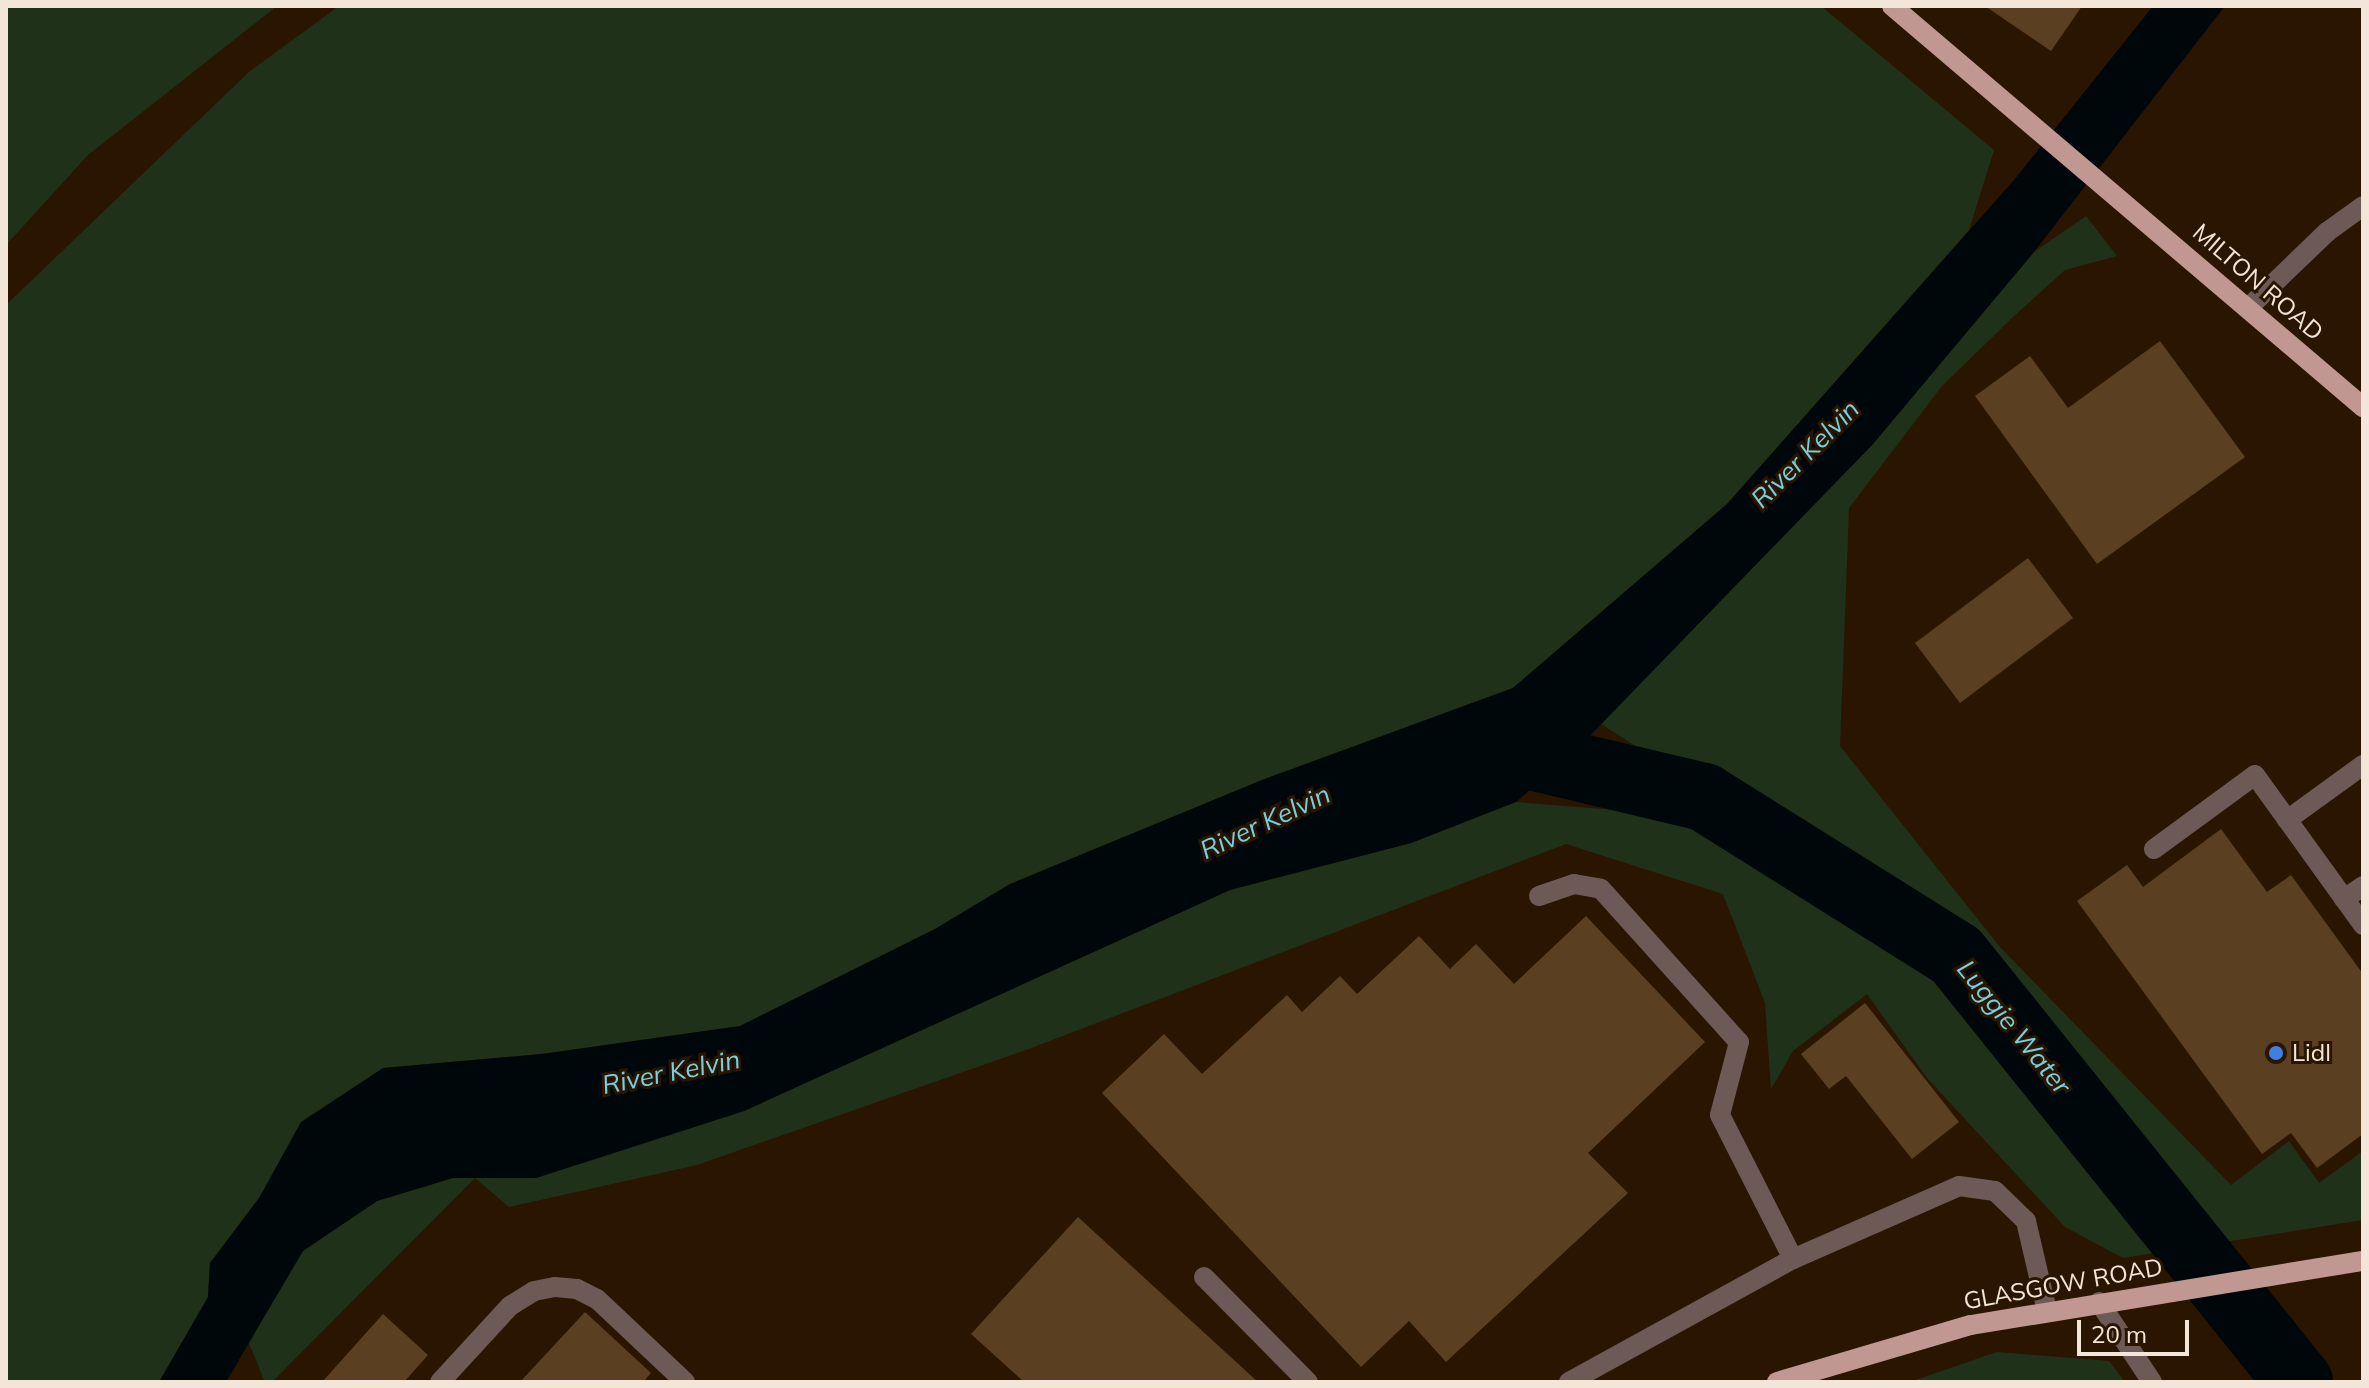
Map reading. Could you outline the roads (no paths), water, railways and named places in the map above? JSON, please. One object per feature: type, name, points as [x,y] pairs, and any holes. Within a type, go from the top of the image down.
[{"type":"main road","name":"MILTON ROAD","points":[[1892,6],[2120,195],[2363,407]]},
{"type":"main road","name":"GLASGOW ROAD","points":[[1777,1382],[1942,1332],[2099,1302],[2363,1261]]},
{"type":"lane","points":[[2248,308],[2327,232],[2363,206]]},
{"type":"lane","points":[[2287,820],[2363,765]]},
{"type":"lane","points":[[2154,849],[2255,775],[2363,925]]},
{"type":"lane","points":[[1539,896],[1574,884],[1601,889],[1739,1042],[1720,1115],[1793,1259]]},
{"type":"lane","points":[[2344,899],[2363,886]]},
{"type":"lane","points":[[1569,1382],[1793,1259],[1937,1193],[1976,1185],[2012,1203],[2026,1221],[2047,1311]]},
{"type":"lane","points":[[1204,1277],[1308,1382]]},
{"type":"lane","points":[[440,1382],[510,1306],[555,1287],[597,1299],[685,1382]]},
{"type":"lane","points":[[2099,1302],[2152,1382]]},
{"type":"water","name":"River Kelvin","points":[[2153,6],[2225,6],[2034,252],[1873,444],[1580,746],[1516,802],[1411,843],[1230,890],[744,1111],[536,1178],[453,1178],[377,1201],[303,1251],[226,1382],[159,1382],[208,1297],[210,1263],[259,1198],[301,1122],[383,1068],[542,1054],[740,1026],[935,929],[1010,884],[1262,780],[1513,688],[1727,504],[2014,180]]},
{"type":"waterway","name":"Luggie Water","points":[[1501,749],[1704,797],[1956,955],[2299,1382]]},
{"type":"place","name":"Lidl","points":[[2276,1053]]}]
